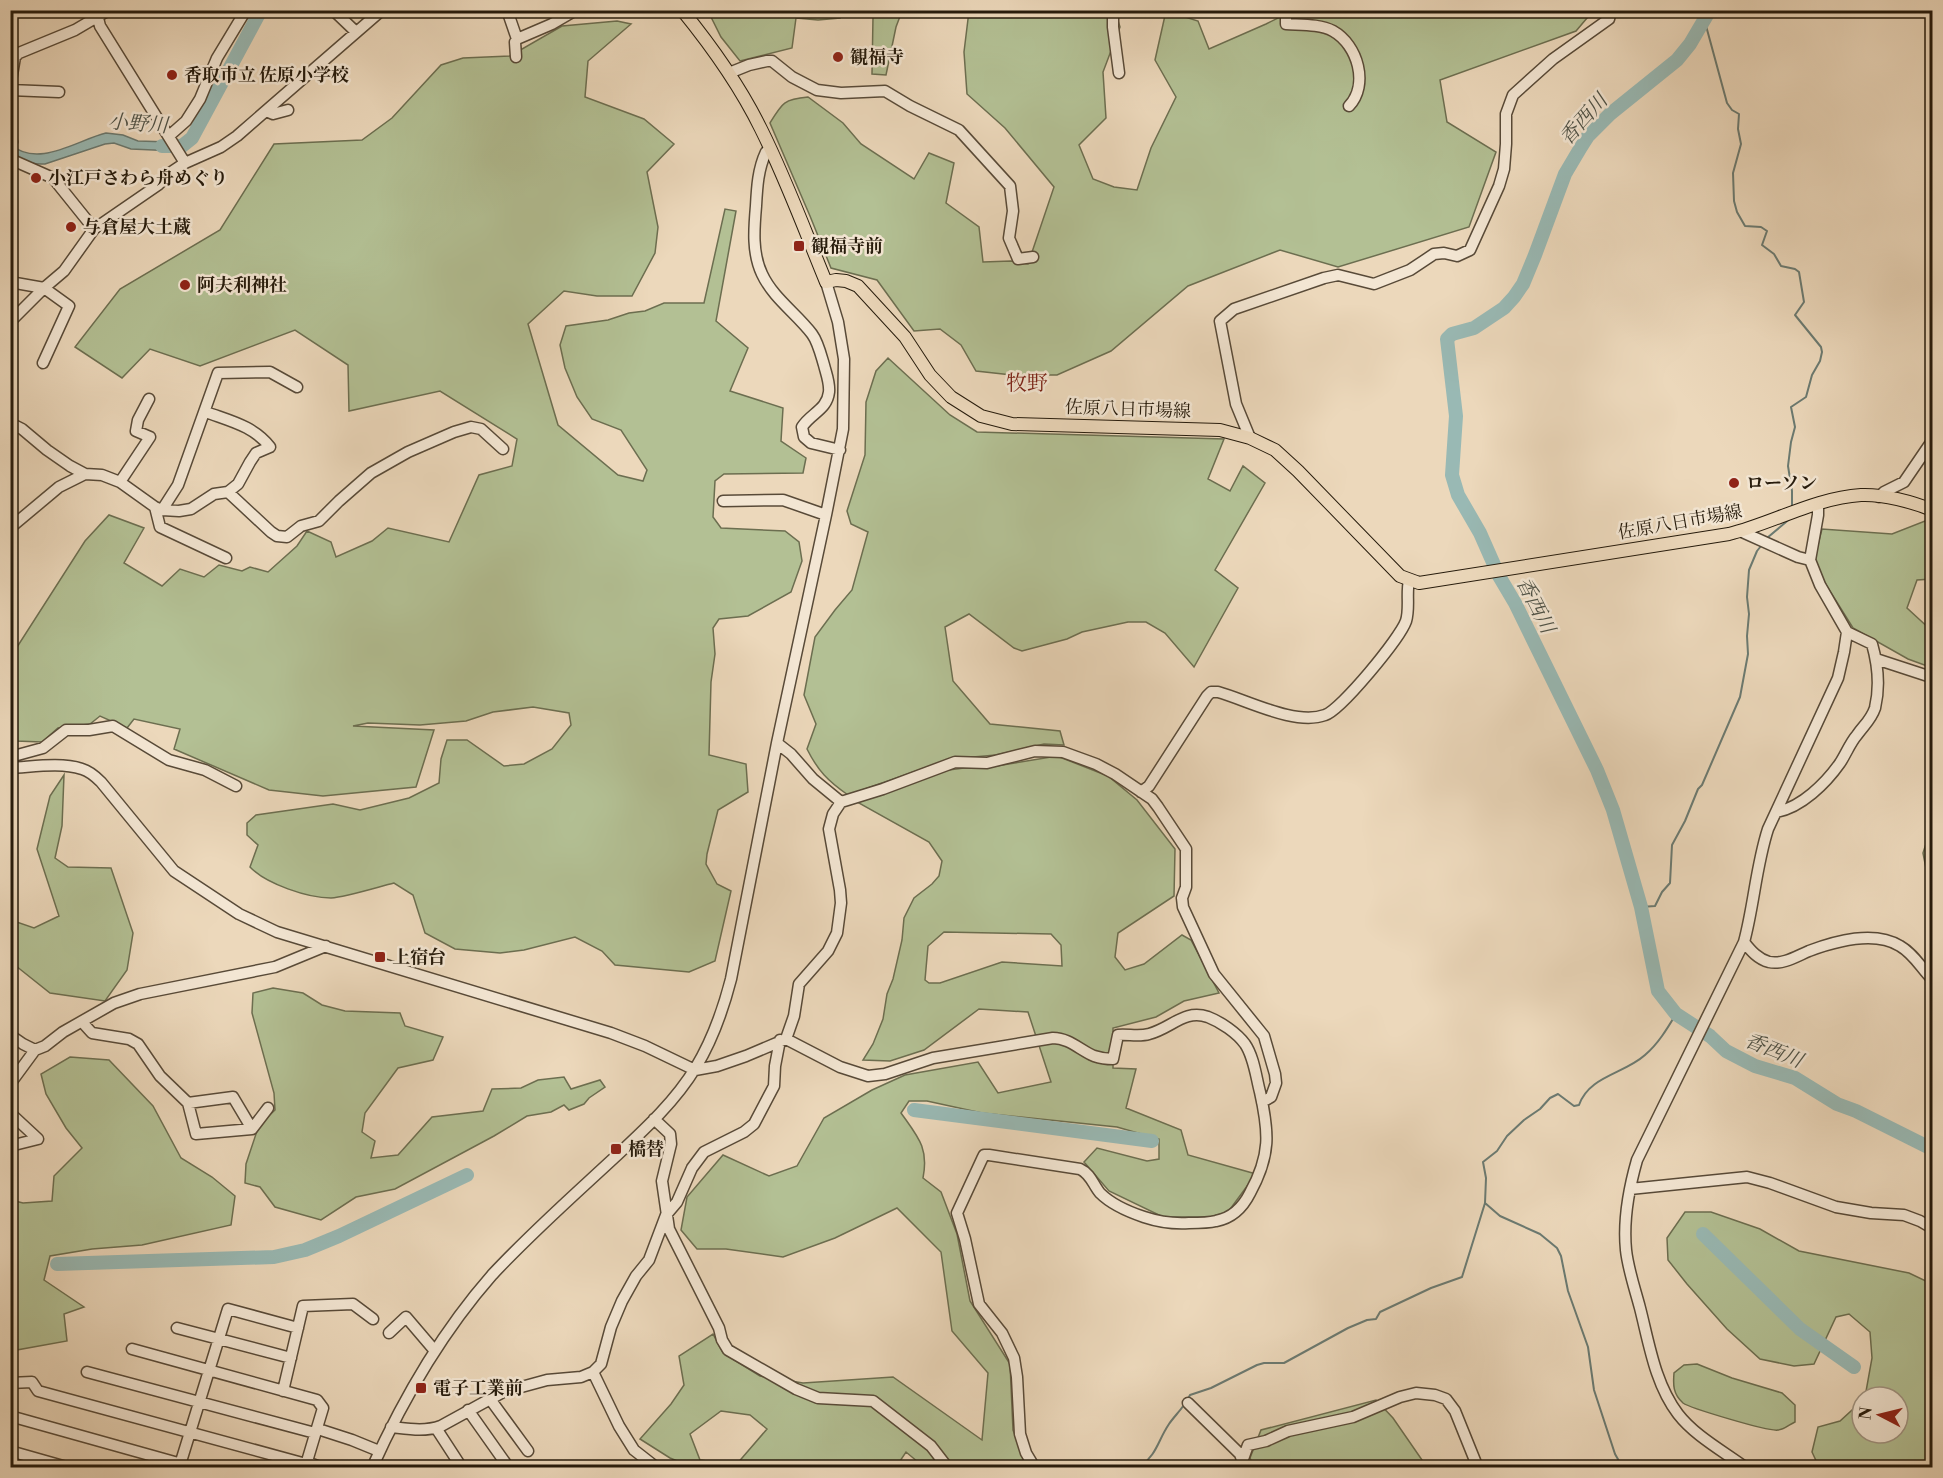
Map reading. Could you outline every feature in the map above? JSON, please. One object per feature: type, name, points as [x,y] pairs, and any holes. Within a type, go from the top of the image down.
[{"type":"main road","points":[[682,10],[713,48],[754,115],[826,282]]},
{"type":"main road","name":"佐原八日市場線","points":[[826,282],[846,281],[858,286],[905,337],[941,388],[966,408],[981,416],[1012,424],[1220,430],[1250,438],[1275,450],[1299,471],[1400,576],[1419,583],[1740,531],[1818,504],[1863,495],[1918,504],[1932,510]]},
{"type":"street","points":[[59,92],[10,89],[15,57],[19,53],[75,30],[95,14],[109,10]]},
{"type":"street","points":[[171,139],[200,99],[217,58],[246,10]]},
{"type":"street","points":[[333,10],[356,32]]},
{"type":"street","points":[[10,322],[64,271],[94,229],[158,185],[171,173],[237,136],[382,10]]},
{"type":"street","points":[[507,10],[517,39],[515,42],[516,57]]},
{"type":"street","points":[[517,39],[552,24],[576,10]]},
{"type":"street","points":[[1113,10],[1119,73]]},
{"type":"street","points":[[1286,10],[1286,24],[1326,28],[1343,39],[1352,51],[1359,75],[1356,95],[1349,106]]},
{"type":"street","points":[[1250,438],[1236,404],[1220,321],[1234,309],[1324,278],[1338,275],[1374,284],[1410,270],[1434,254],[1466,252],[1499,186],[1504,169],[1506,114],[1513,95],[1553,58],[1609,19],[1611,10]]},
{"type":"street","points":[[95,14],[116,53],[185,164]]},
{"type":"street","points":[[729,73],[749,65],[767,60],[772,61],[792,77],[817,90],[841,93],[885,91],[959,130],[1010,186],[1012,211],[1009,238],[1018,259],[1033,257]]},
{"type":"street","points":[[266,111],[273,114],[288,110]]},
{"type":"street","points":[[771,150],[766,152],[760,164],[753,233],[758,260],[762,275],[776,295],[814,336],[827,375],[829,392],[822,410],[808,417],[802,427],[804,437],[811,443],[840,450]]},
{"type":"street","points":[[10,159],[53,178],[94,229]]},
{"type":"street","points":[[10,282],[44,288],[69,306],[43,363]]},
{"type":"street","points":[[372,1467],[391,1427],[435,1351],[491,1277],[528,1238],[654,1119],[675,1096],[695,1070],[721,1016],[731,979],[777,742],[840,450],[844,359],[838,322],[826,282]]},
{"type":"street","points":[[226,558],[160,527],[158,508],[178,485],[218,374],[270,372],[297,387]]},
{"type":"street","points":[[120,482],[150,437],[136,431],[138,420],[149,399]]},
{"type":"street","points":[[10,423],[85,474],[102,475],[120,482],[158,508],[179,511],[191,509],[214,494],[228,492],[238,484],[256,453],[270,447],[262,437],[249,428],[206,412]]},
{"type":"street","points":[[228,492],[271,532],[277,536],[287,537],[301,526],[319,521],[371,473],[408,452],[454,432],[471,427],[481,429],[503,449]]},
{"type":"street","points":[[1879,497],[1904,482],[1932,441]]},
{"type":"street","points":[[10,528],[59,488],[85,474]]},
{"type":"street","points":[[723,501],[783,500],[826,515]]},
{"type":"street","points":[[1776,812],[1787,810],[1823,783],[1840,763],[1857,734],[1869,722],[1878,689],[1876,659],[1872,644],[1847,632],[1820,585],[1810,560],[1818,504]]},
{"type":"street","points":[[1740,531],[1798,557],[1810,560]]},
{"type":"street","points":[[1142,792],[1155,777],[1211,692],[1218,692],[1258,706],[1298,716],[1325,716],[1334,710],[1374,666],[1403,628],[1407,619],[1409,580]]},
{"type":"street","points":[[1746,1467],[1688,1425],[1671,1405],[1665,1393],[1658,1376],[1626,1250],[1626,1217],[1637,1160],[1744,942],[1751,917],[1763,845],[1838,678],[1847,632]]},
{"type":"street","points":[[1876,659],[1928,676],[1932,675]]},
{"type":"street","points":[[10,757],[43,748],[66,730],[88,730],[113,726],[169,760],[205,770],[236,786]]},
{"type":"street","points":[[777,742],[813,779],[841,801]]},
{"type":"street","points":[[391,1427],[419,1430],[436,1428],[503,1392],[533,1384],[581,1377],[593,1372],[601,1364],[611,1327],[622,1300],[636,1276],[649,1260],[666,1215],[677,1202],[700,1155],[744,1132],[754,1124],[774,1086],[775,1066],[783,1039],[794,1016],[799,984],[828,951],[837,933],[841,903],[840,890],[829,829],[833,814],[841,801],[883,789],[955,762],[987,763],[1035,751],[1063,752],[1096,764],[1152,799],[1186,849],[1186,887],[1182,898],[1183,907],[1203,952],[1221,985],[1264,1036],[1273,1063],[1276,1083],[1271,1096],[1262,1102]]},
{"type":"street","points":[[10,768],[67,767],[82,769],[92,774],[102,782],[174,871],[239,914],[277,932],[611,1033],[645,1046],[695,1070],[717,1066],[746,1056],[783,1039]]},
{"type":"street","points":[[1744,942],[1761,958],[1771,962],[1785,961],[1839,942],[1863,938],[1884,940],[1899,945],[1916,959],[1932,979]]},
{"type":"street","points":[[10,1084],[35,1050],[114,1004],[140,994],[275,967],[326,946]]},
{"type":"street","points":[[783,1039],[863,1076],[875,1076],[933,1058],[1053,1038],[1060,1038],[1094,1056],[1113,1059],[1118,1035],[1142,1036],[1168,1027],[1192,1014],[1221,1023],[1246,1045],[1262,1102],[1267,1137],[1265,1157],[1260,1175],[1239,1209],[1217,1221],[1169,1224],[1131,1212],[1100,1192],[1086,1172],[1075,1167],[984,1155],[957,1213],[979,1304],[1002,1333],[1014,1358],[1020,1434],[1026,1453],[1035,1467]]},
{"type":"street","points":[[82,1022],[92,1033],[129,1039],[138,1044],[160,1076],[188,1103],[196,1134],[252,1129],[267,1108]]},
{"type":"street","points":[[10,1035],[35,1050]]},
{"type":"street","points":[[188,1103],[233,1097],[252,1129]]},
{"type":"street","points":[[10,1113],[38,1139],[10,1146]]},
{"type":"street","points":[[654,1119],[670,1134],[672,1144],[662,1181],[669,1229],[728,1350],[796,1389],[818,1398],[873,1401],[931,1446],[948,1467]]},
{"type":"street","points":[[1630,1189],[1748,1177],[1836,1207],[1871,1213],[1904,1215],[1932,1228]]},
{"type":"street","points":[[283,1391],[303,1306],[353,1304],[373,1319]]},
{"type":"street","points":[[180,1465],[228,1309],[298,1328]]},
{"type":"street","points":[[389,1333],[406,1317],[435,1351]]},
{"type":"street","points":[[177,1328],[291,1358]]},
{"type":"street","points":[[132,1349],[317,1401],[324,1408],[306,1464]]},
{"type":"street","points":[[87,1372],[352,1440],[379,1451]]},
{"type":"street","points":[[593,1372],[619,1426],[634,1450],[657,1467]]},
{"type":"street","points":[[10,1383],[32,1382],[38,1391],[323,1467]]},
{"type":"street","points":[[1244,1463],[1248,1445],[1266,1442],[1288,1431],[1353,1417],[1400,1397],[1416,1393],[1446,1399],[1455,1411],[1478,1467]]},
{"type":"street","points":[[490,1399],[528,1451]]},
{"type":"street","points":[[1188,1403],[1244,1463]]},
{"type":"street","points":[[468,1410],[509,1467]]},
{"type":"street","points":[[10,1416],[180,1465],[196,1467]]},
{"type":"street","points":[[436,1428],[462,1467]]},
{"type":"street","points":[[10,1451],[70,1467]]},
{"type":"green space","points":[[840,10],[840,18],[818,20],[796,18],[792,48],[740,61],[721,37],[708,11]]},
{"type":"green space","points":[[879,10],[902,11],[896,27],[886,75],[872,74],[873,17]]},
{"type":"green space","points":[[969,11],[1115,11],[1120,27],[1103,72],[1106,118],[1079,145],[1093,179],[1114,187],[1137,190],[1151,148],[1176,97],[1155,60],[1166,11],[1198,21],[1209,49],[1292,11],[1593,11],[1576,31],[1440,80],[1447,122],[1496,152],[1469,227],[1338,267],[1280,250],[1188,286],[1111,351],[1057,375],[1012,375],[976,371],[961,345],[940,329],[914,331],[877,280],[831,268],[770,123],[784,103],[808,97],[843,123],[861,144],[914,179],[929,153],[954,163],[946,203],[979,227],[983,262],[1011,261],[1028,264],[1054,187],[1005,128],[967,94],[964,52]]},
{"type":"green space","points":[[617,21],[631,24],[588,61],[585,97],[644,119],[674,144],[647,172],[658,227],[655,253],[632,296],[597,296],[564,291],[528,324],[558,425],[618,475],[643,481],[647,470],[621,430],[592,419],[577,397],[565,368],[560,345],[566,326],[608,320],[629,313],[645,311],[664,303],[704,303],[725,209],[736,211],[716,321],[748,348],[730,391],[783,408],[781,441],[806,458],[803,473],[724,474],[715,481],[713,517],[721,528],[785,531],[799,542],[802,561],[791,592],[748,616],[719,619],[713,628],[715,654],[711,682],[709,755],[746,764],[748,792],[718,810],[706,864],[717,884],[731,891],[715,961],[689,972],[615,965],[602,951],[575,937],[524,950],[500,953],[455,949],[425,933],[413,895],[394,883],[345,896],[322,897],[299,893],[277,884],[250,867],[258,845],[247,835],[247,823],[256,815],[333,804],[360,810],[409,798],[439,783],[441,759],[447,740],[467,740],[504,766],[524,764],[552,749],[571,725],[569,713],[533,707],[493,712],[466,721],[420,725],[368,723],[353,726],[434,730],[416,787],[323,796],[269,790],[174,749],[180,729],[134,719],[127,728],[100,716],[90,724],[58,728],[42,742],[16,741],[11,728],[10,658],[85,541],[109,515],[144,528],[124,563],[162,586],[180,569],[204,577],[219,565],[242,571],[250,567],[268,572],[297,546],[307,531],[331,542],[336,557],[372,541],[388,528],[449,542],[479,475],[512,466],[517,439],[440,391],[349,411],[348,365],[295,330],[200,366],[150,349],[122,378],[75,347],[120,289],[220,230],[274,144],[362,140],[392,118],[441,65],[463,58],[510,56],[562,26]]},
{"type":"green space","points":[[888,358],[950,415],[977,432],[1224,439],[1208,479],[1230,491],[1243,466],[1265,483],[1215,570],[1238,588],[1194,667],[1165,633],[1146,622],[1128,622],[1082,632],[1067,639],[1022,651],[1014,648],[969,614],[945,627],[953,681],[990,724],[1060,731],[1064,745],[1044,744],[996,755],[950,759],[848,795],[824,775],[807,749],[816,724],[804,695],[815,637],[852,590],[868,532],[851,524],[847,511],[865,455],[866,402],[876,371]]},
{"type":"green space","points":[[1925,521],[1932,522],[1932,579],[1917,580],[1907,608],[1932,631],[1932,744],[1930,667],[1908,659],[1853,628],[1818,572],[1815,556],[1822,529],[1892,534]]},
{"type":"green space","points":[[1057,756],[1108,776],[1137,800],[1175,849],[1174,896],[1118,933],[1115,957],[1125,970],[1144,964],[1182,935],[1191,940],[1219,993],[1184,1001],[1156,1017],[1113,1028],[1113,1068],[1136,1069],[1126,1108],[1181,1130],[1188,1155],[1256,1174],[1228,1212],[1210,1217],[1163,1217],[1109,1191],[1084,1162],[1097,1148],[1147,1161],[1159,1159],[1159,1139],[1117,1127],[982,1113],[927,1101],[909,1101],[901,1113],[921,1143],[924,1159],[923,1178],[941,1192],[957,1234],[970,1301],[1010,1364],[1013,1430],[1028,1467],[924,1467],[906,1452],[896,1467],[692,1467],[670,1458],[640,1439],[671,1404],[684,1385],[679,1356],[713,1334],[723,1353],[760,1376],[803,1383],[893,1377],[982,1440],[988,1373],[952,1331],[941,1252],[897,1208],[835,1238],[783,1257],[726,1249],[697,1249],[681,1230],[687,1197],[723,1155],[769,1176],[797,1166],[824,1118],[872,1090],[905,1075],[978,1062],[998,1093],[1051,1082],[1028,1012],[979,1009],[924,1050],[890,1061],[863,1060],[873,1044],[883,1019],[887,994],[902,940],[904,918],[914,898],[939,876],[942,861],[929,842],[857,802],[941,771],[990,767]],"holes":[[[944,932],[1051,934],[1061,945],[1062,966],[1002,962],[940,983],[929,983],[925,980],[928,946]],[[721,1411],[750,1415],[767,1429],[736,1465],[700,1460],[690,1434]]]},
{"type":"green space","points":[[64,775],[62,826],[55,858],[68,867],[111,868],[133,933],[127,970],[105,1001],[50,993],[11,962],[11,920],[34,928],[59,916],[37,849],[50,796]]},
{"type":"green space","points":[[1932,825],[1932,899],[1923,853]]},
{"type":"green space","points":[[273,988],[303,993],[322,1005],[345,1011],[400,1013],[405,1026],[443,1037],[433,1060],[398,1068],[365,1113],[362,1132],[375,1141],[371,1158],[398,1155],[432,1117],[483,1111],[492,1089],[521,1088],[538,1080],[564,1077],[571,1089],[600,1080],[605,1087],[584,1104],[569,1110],[564,1105],[551,1112],[527,1116],[395,1189],[356,1197],[321,1220],[275,1207],[260,1187],[245,1183],[246,1164],[259,1125],[275,1110],[274,1093],[252,1013],[253,993]]},
{"type":"green space","points":[[70,1057],[109,1060],[153,1106],[181,1158],[212,1177],[235,1196],[231,1225],[142,1245],[92,1249],[50,1256],[44,1280],[84,1307],[64,1314],[67,1341],[11,1351],[11,1200],[23,1203],[52,1201],[54,1176],[82,1148],[66,1128],[46,1094],[41,1074]]},
{"type":"green space","points":[[1685,1212],[1711,1212],[1760,1229],[1799,1251],[1909,1273],[1928,1282],[1932,1291],[1932,1467],[1819,1467],[1812,1452],[1818,1427],[1840,1421],[1850,1412],[1850,1445],[1910,1445],[1910,1385],[1867,1385],[1872,1358],[1870,1332],[1849,1314],[1836,1317],[1814,1364],[1794,1366],[1760,1359],[1727,1329],[1668,1260],[1667,1238]]},
{"type":"green space","points":[[1697,1364],[1732,1378],[1782,1393],[1795,1405],[1795,1422],[1782,1429],[1772,1430],[1683,1403],[1674,1389],[1674,1373],[1684,1365]]},
{"type":"green space","points":[[1376,1400],[1393,1418],[1429,1467],[1254,1467],[1250,1458],[1261,1430]]},
{"type":"water","points":[[106,133],[123,135],[138,141],[170,142],[175,151],[131,149],[114,143],[45,164],[31,163],[11,156],[10,144],[21,151],[33,154],[45,153]]},
{"type":"waterway","name":"小野川","points":[[162,146],[182,146],[192,138],[261,10]]},
{"type":"waterway","name":"香西川","points":[[1710,10],[1690,44],[1677,60],[1610,114],[1588,136],[1565,174],[1523,284],[1514,297],[1504,308],[1474,328],[1452,334],[1447,339],[1456,416],[1452,475],[1458,495],[1515,603],[1597,770],[1613,810],[1641,907],[1658,991],[1676,1014],[1710,1036],[1726,1051],[1755,1066],[1795,1078],[1837,1104],[1856,1111],[1932,1149]]},
{"type":"waterway","points":[[1705,22],[1727,103],[1739,114],[1738,129],[1741,144],[1733,173],[1734,201],[1737,212],[1745,226],[1761,227],[1767,231],[1762,245],[1774,254],[1781,266],[1799,272],[1804,302],[1795,315],[1821,347],[1822,352],[1806,397],[1791,407],[1795,427],[1788,466],[1792,506]]},
{"type":"waterway","points":[[1767,538],[1792,517]]},
{"type":"waterway","points":[[1641,907],[1655,906],[1670,883],[1672,845],[1702,785],[1740,697],[1748,654],[1749,570],[1761,546]]},
{"type":"waterway","points":[[1187,1401],[1190,1395],[1211,1388],[1257,1365],[1284,1363],[1348,1328],[1367,1320],[1376,1319],[1380,1312],[1431,1288],[1462,1277],[1485,1203],[1486,1178],[1483,1162],[1497,1151],[1507,1136],[1550,1098],[1558,1094],[1574,1106],[1579,1105],[1584,1095],[1599,1081],[1645,1055],[1666,1031],[1676,1014]]},
{"type":"waterway","points":[[914,1110],[1152,1141]]},
{"type":"waterway","points":[[57,1264],[274,1257],[305,1250],[339,1236],[467,1175]]},
{"type":"waterway","points":[[1485,1203],[1500,1216],[1540,1234],[1557,1248],[1561,1256],[1568,1291],[1588,1347],[1594,1390],[1615,1454],[1623,1468]]},
{"type":"waterway","points":[[1703,1234],[1800,1329],[1854,1367]]},
{"type":"waterway","points":[[1139,1468],[1154,1452],[1169,1424],[1184,1405]]},
{"type":"place","name":"観福寺","points":[[838,57]]},
{"type":"place","name":"香取市立 佐原小学校","points":[[172,75]]},
{"type":"place","name":"小江戸さわら舟めぐり","points":[[36,178]]},
{"type":"place","name":"与倉屋大土蔵","points":[[71,227]]},
{"type":"place","name":"観福寺前","points":[[799,246]]},
{"type":"place","name":"阿夫利神社","points":[[185,285]]},
{"type":"place","name":"ローソン","points":[[1734,483]]},
{"type":"place","name":"上宿台","points":[[380,957]]},
{"type":"place","name":"橋替","points":[[616,1149]]},
{"type":"place","name":"電子工業前","points":[[421,1388]]},
{"type":"district","name":"牧野","points":[[1027,383]]}]
